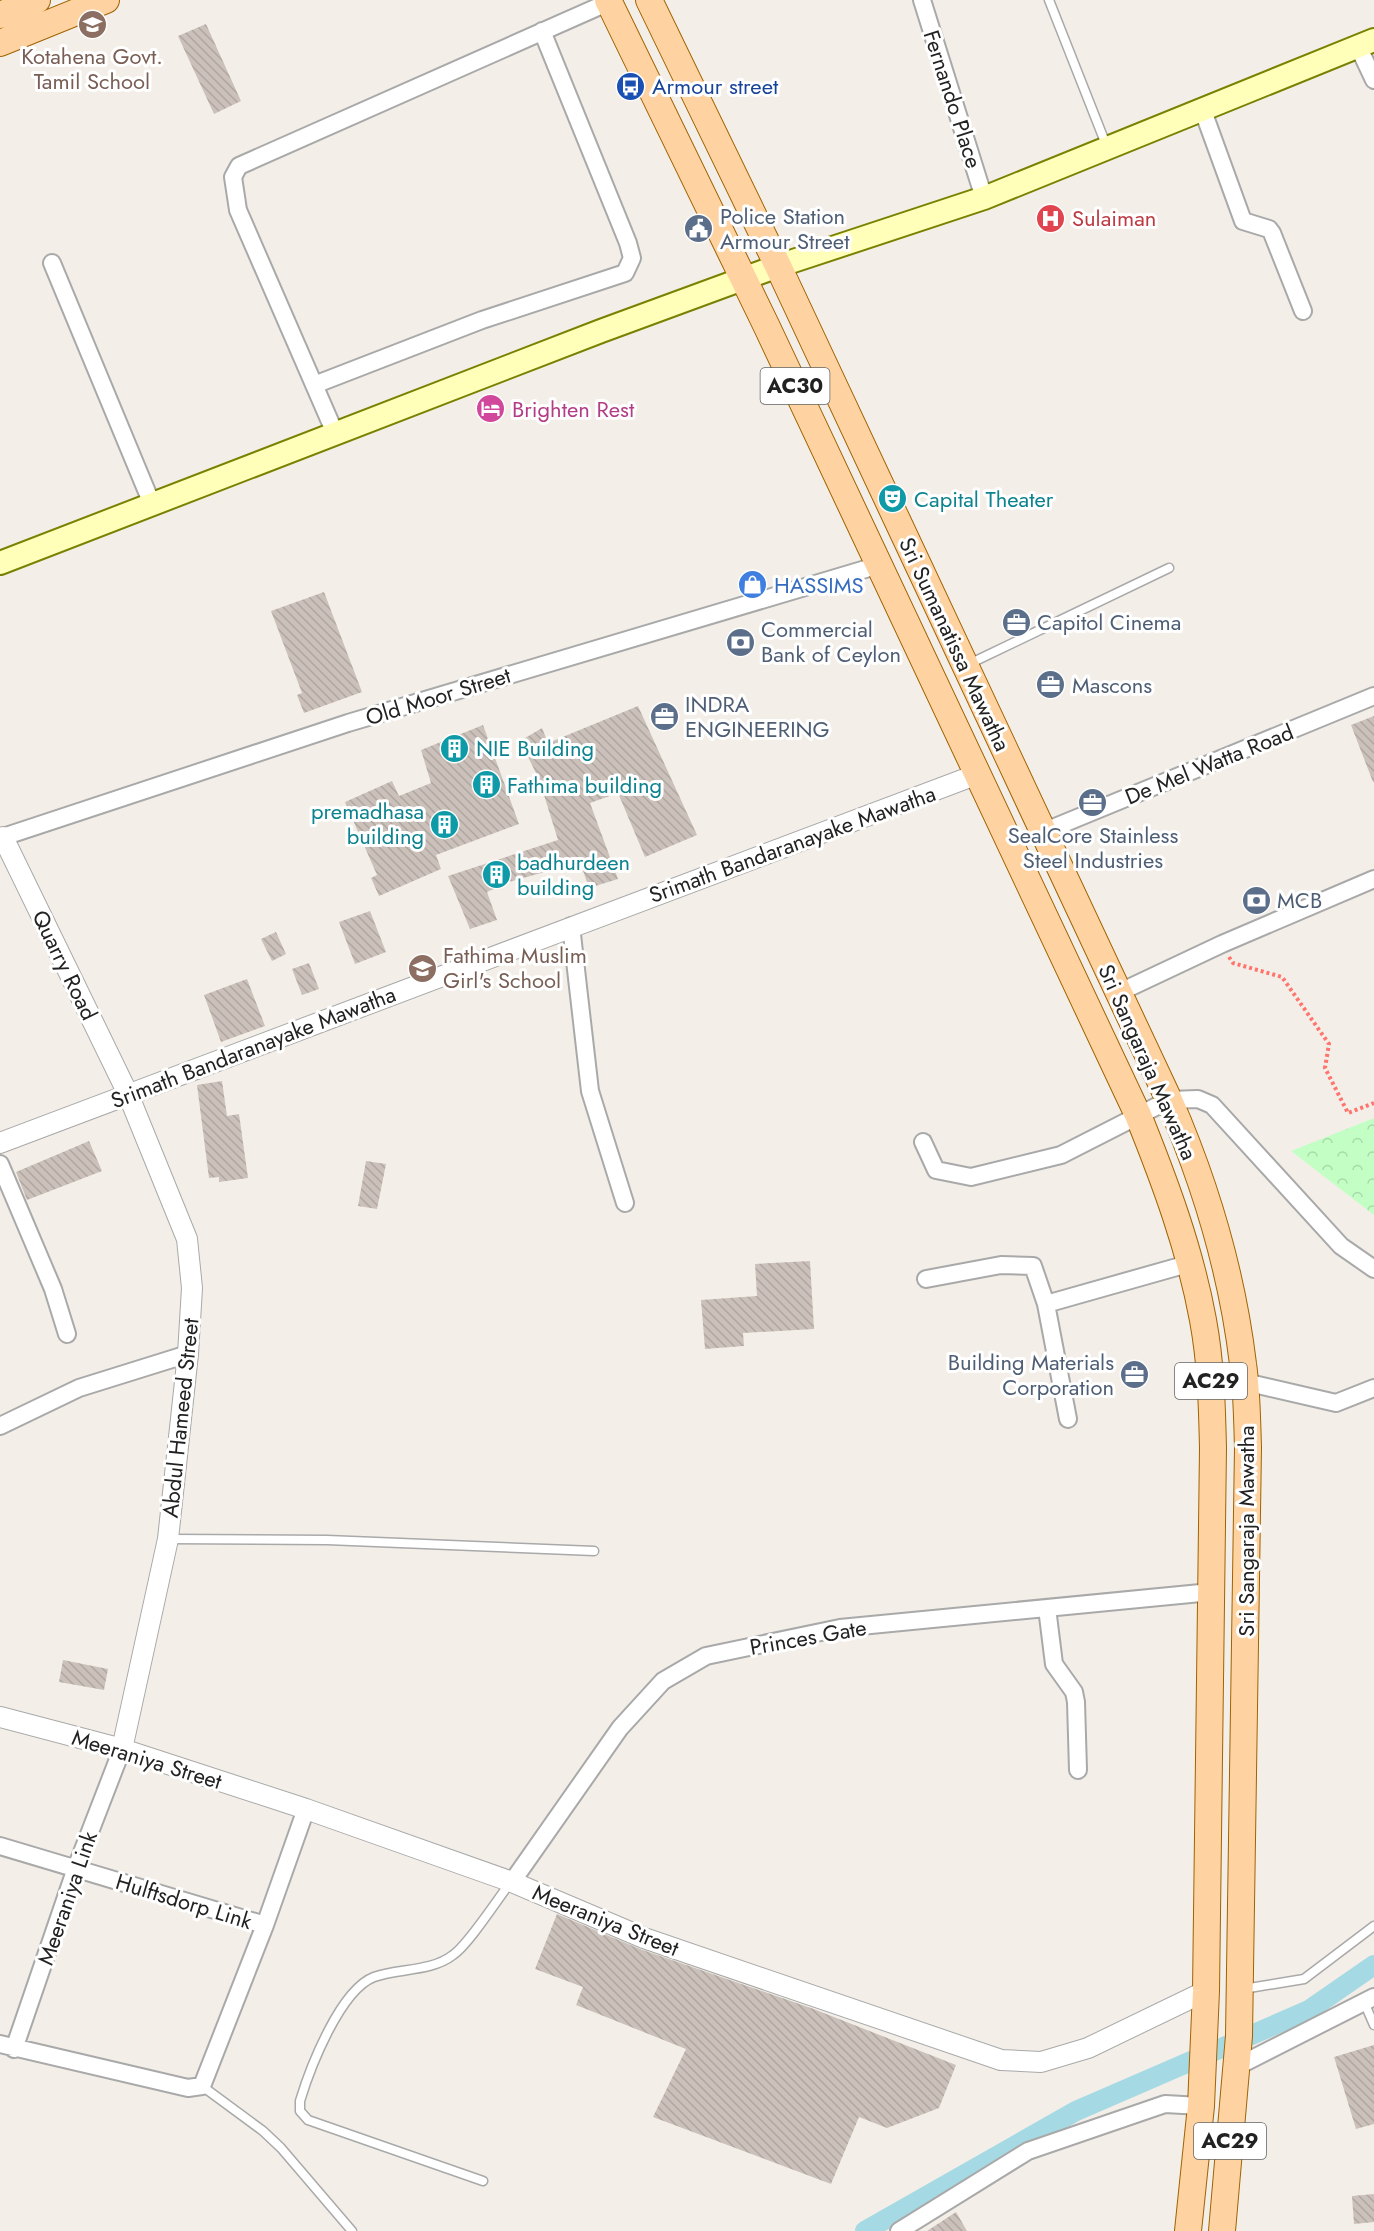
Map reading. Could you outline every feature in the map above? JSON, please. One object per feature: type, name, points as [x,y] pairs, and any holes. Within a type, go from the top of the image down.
[{"type":"main road","points":[[0,15],[37,0]]},
{"type":"main road","points":[[0,43],[106,0]]},
{"type":"main road","name":"Sri Sumanatissa Mawatha","points":[[649,0],[778,266],[1014,768]]},
{"type":"main road","name":"AC30","points":[[608,1],[744,279],[978,774]]},
{"type":"main road","points":[[0,563],[335,433],[778,266],[984,198],[1366,43]]},
{"type":"main road","name":"Sri Sangaraja Mawatha","points":[[1014,768],[1169,1100],[1207,1198],[1223,1255],[1238,1325],[1245,1383],[1248,1447],[1239,1996],[1237,2059],[1222,2231]]},
{"type":"main road","name":"Sri Sangaraja Mawatha","points":[[978,774],[1138,1115],[1191,1263],[1204,1321],[1210,1371],[1213,1448],[1206,1991],[1202,2102],[1188,2231]]},
{"type":"street","name":"Fernando Place","points":[[922,0],[984,198]]},
{"type":"street","points":[[335,433],[238,210],[232,177],[239,166],[608,1]]},
{"type":"street","points":[[314,385],[482,320],[625,273],[632,258],[628,243],[542,32]]},
{"type":"street","points":[[1366,43],[1374,80]]},
{"type":"street","points":[[1203,111],[1243,221],[1269,229],[1272,233],[1303,311]]},
{"type":"street","points":[[52,263],[152,504]]},
{"type":"street","name":"Old Moor Street","points":[[1,835],[348,723],[879,565]]},
{"type":"street","name":"De Mel Watta Road","points":[[1043,832],[1374,696]]},
{"type":"street","name":"Srimath Bandaranayake Mawatha","points":[[0,1143],[978,774]]},
{"type":"street","name":"Quarry Road","points":[[1,835],[128,1094]]},
{"type":"street","points":[[1118,993],[1222,944],[1374,879]]},
{"type":"street","points":[[571,926],[590,1091],[625,1203]]},
{"type":"street","name":"Abdul Hameed Street","points":[[122,1749],[168,1539],[188,1354],[192,1288],[187,1239],[128,1094]]},
{"type":"street","points":[[923,1142],[936,1170],[971,1177],[1060,1155],[1169,1100],[1198,1099],[1212,1105],[1341,1246],[1374,1269]]},
{"type":"street","points":[[0,1164],[53,1289],[68,1334]]},
{"type":"street","points":[[1046,1304],[1191,1263]]},
{"type":"street","points":[[926,1279],[1001,1265],[1033,1266],[1046,1304],[1068,1419]]},
{"type":"street","points":[[0,1426],[79,1388],[188,1354]]},
{"type":"street","points":[[1245,1383],[1336,1402],[1374,1388]]},
{"type":"street","name":"Princes Gate","points":[[512,1882],[620,1728],[663,1681],[706,1656],[840,1628],[1211,1592]]},
{"type":"street","points":[[1047,1608],[1054,1664],[1074,1692],[1076,1702],[1078,1770]]},
{"type":"street","name":"Meeraniya Street","points":[[0,1717],[122,1749],[306,1809],[512,1882],[644,1938],[1001,2060],[1041,2062],[1088,2048],[1206,1991]]},
{"type":"street","name":"Meeraniya Link","points":[[7,2046],[122,1749]]},
{"type":"street","points":[[7,2046],[188,2088],[202,2086],[265,1925],[306,1809]]},
{"type":"street","name":"Hulftsdorp Link","points":[[0,1846],[265,1925]]},
{"type":"street","points":[[1237,2059],[1369,1999]]},
{"type":"street","points":[[899,2231],[1028,2151],[1165,2104],[1202,2102]]},
{"type":"lane","points":[[1049,0],[1107,148]]},
{"type":"lane","points":[[965,666],[1169,568]]},
{"type":"lane","points":[[168,1539],[327,1540],[594,1551]]},
{"type":"lane","points":[[483,2181],[308,2120],[300,2111],[300,2101],[335,2020],[354,1991],[372,1977],[430,1966],[454,1955],[512,1882]]},
{"type":"lane","points":[[1239,1996],[1304,1979],[1374,1926]]},
{"type":"lane","points":[[1369,1999],[1374,2025]]},
{"type":"lane","points":[[202,2086],[275,2142],[352,2231]]},
{"type":"path","points":[[1222,944],[1233,963],[1282,977],[1329,1044],[1325,1068],[1348,1113],[1374,1103]]},
{"type":"green space","points":[[1374,1118],[1374,1215],[1291,1151]]},
{"type":"building","points":[[206,24],[241,101],[214,114],[178,36]]},
{"type":"building","points":[[324,592],[362,692],[304,713],[297,695],[302,693],[271,611]]},
{"type":"building","points":[[638,706],[697,835],[645,857],[618,793],[590,803],[618,879],[589,888],[580,862],[509,882],[487,892],[497,920],[470,929],[448,876],[558,840],[539,779],[520,741],[542,728],[548,743]]},
{"type":"building","points":[[1374,716],[1374,782],[1373,782],[1351,725]]},
{"type":"building","points":[[483,725],[519,824],[436,855],[441,869],[379,896],[371,878],[377,875],[345,802],[392,781],[399,796],[431,783],[421,750]]},
{"type":"building","points":[[370,911],[386,952],[355,964],[339,922]]},
{"type":"building","points":[[276,932],[286,954],[272,961],[261,939]]},
{"type":"building","points":[[309,963],[319,989],[302,995],[292,969]]},
{"type":"building","points":[[247,979],[265,1026],[221,1042],[204,995]]},
{"type":"building","points":[[222,1081],[227,1116],[239,1114],[248,1178],[219,1182],[219,1177],[209,1178],[197,1085]]},
{"type":"building","points":[[89,1141],[102,1171],[27,1200],[16,1172]]},
{"type":"building","points":[[366,1161],[386,1164],[377,1209],[358,1206]]},
{"type":"building","points":[[810,1261],[814,1329],[743,1333],[744,1346],[705,1349],[701,1300],[757,1296],[755,1264]]},
{"type":"building","points":[[63,1660],[108,1669],[104,1690],[59,1682]]},
{"type":"building","points":[[557,1914],[640,1949],[811,2008],[956,2065],[939,2108],[887,2128],[859,2117],[831,2184],[653,2117],[686,2049],[576,2005],[583,1987],[535,1969]]},
{"type":"building","points":[[1374,2045],[1374,2124],[1356,2129],[1334,2057]]},
{"type":"building","points":[[1374,2194],[1374,2222],[1354,2224],[1352,2196]]},
{"type":"building","points":[[956,2212],[967,2231],[927,2231]]},
{"type":"waterway","points":[[865,2231],[1076,2111],[1309,2010],[1374,1965]]},
{"type":"place","name":"Kotahena Govt. Tamil School","points":[[92,24]]},
{"type":"place","name":"Armour street","points":[[631,86]]},
{"type":"place","name":"Sulaiman","points":[[1051,218]]},
{"type":"place","name":"Police Station Armour Street","points":[[699,229]]},
{"type":"place","name":"Brighten Rest","points":[[491,409]]},
{"type":"place","name":"Capital Theater","points":[[893,499]]},
{"type":"place","name":"HASSIMS","points":[[753,585]]},
{"type":"place","name":"Capitol Cinema","points":[[1016,622]]},
{"type":"place","name":"Commercial Bank of Ceylon","points":[[740,642]]},
{"type":"place","name":"Mascons","points":[[1051,685]]},
{"type":"place","name":"INDRA ENGINEERING","points":[[664,717]]},
{"type":"place","name":"NIE Building","points":[[455,748]]},
{"type":"place","name":"Fathima building","points":[[486,785]]},
{"type":"place","name":"SealCore Stainless Steel Industries","points":[[1093,803]]},
{"type":"place","name":"premadhasa building","points":[[445,824]]},
{"type":"place","name":"badhurdeen building","points":[[496,875]]},
{"type":"place","name":"MCB","points":[[1256,900]]},
{"type":"place","name":"Fathima Muslim Girl's School","points":[[422,968]]},
{"type":"place","name":"Building Materials Corporation","points":[[1135,1375]]}]
